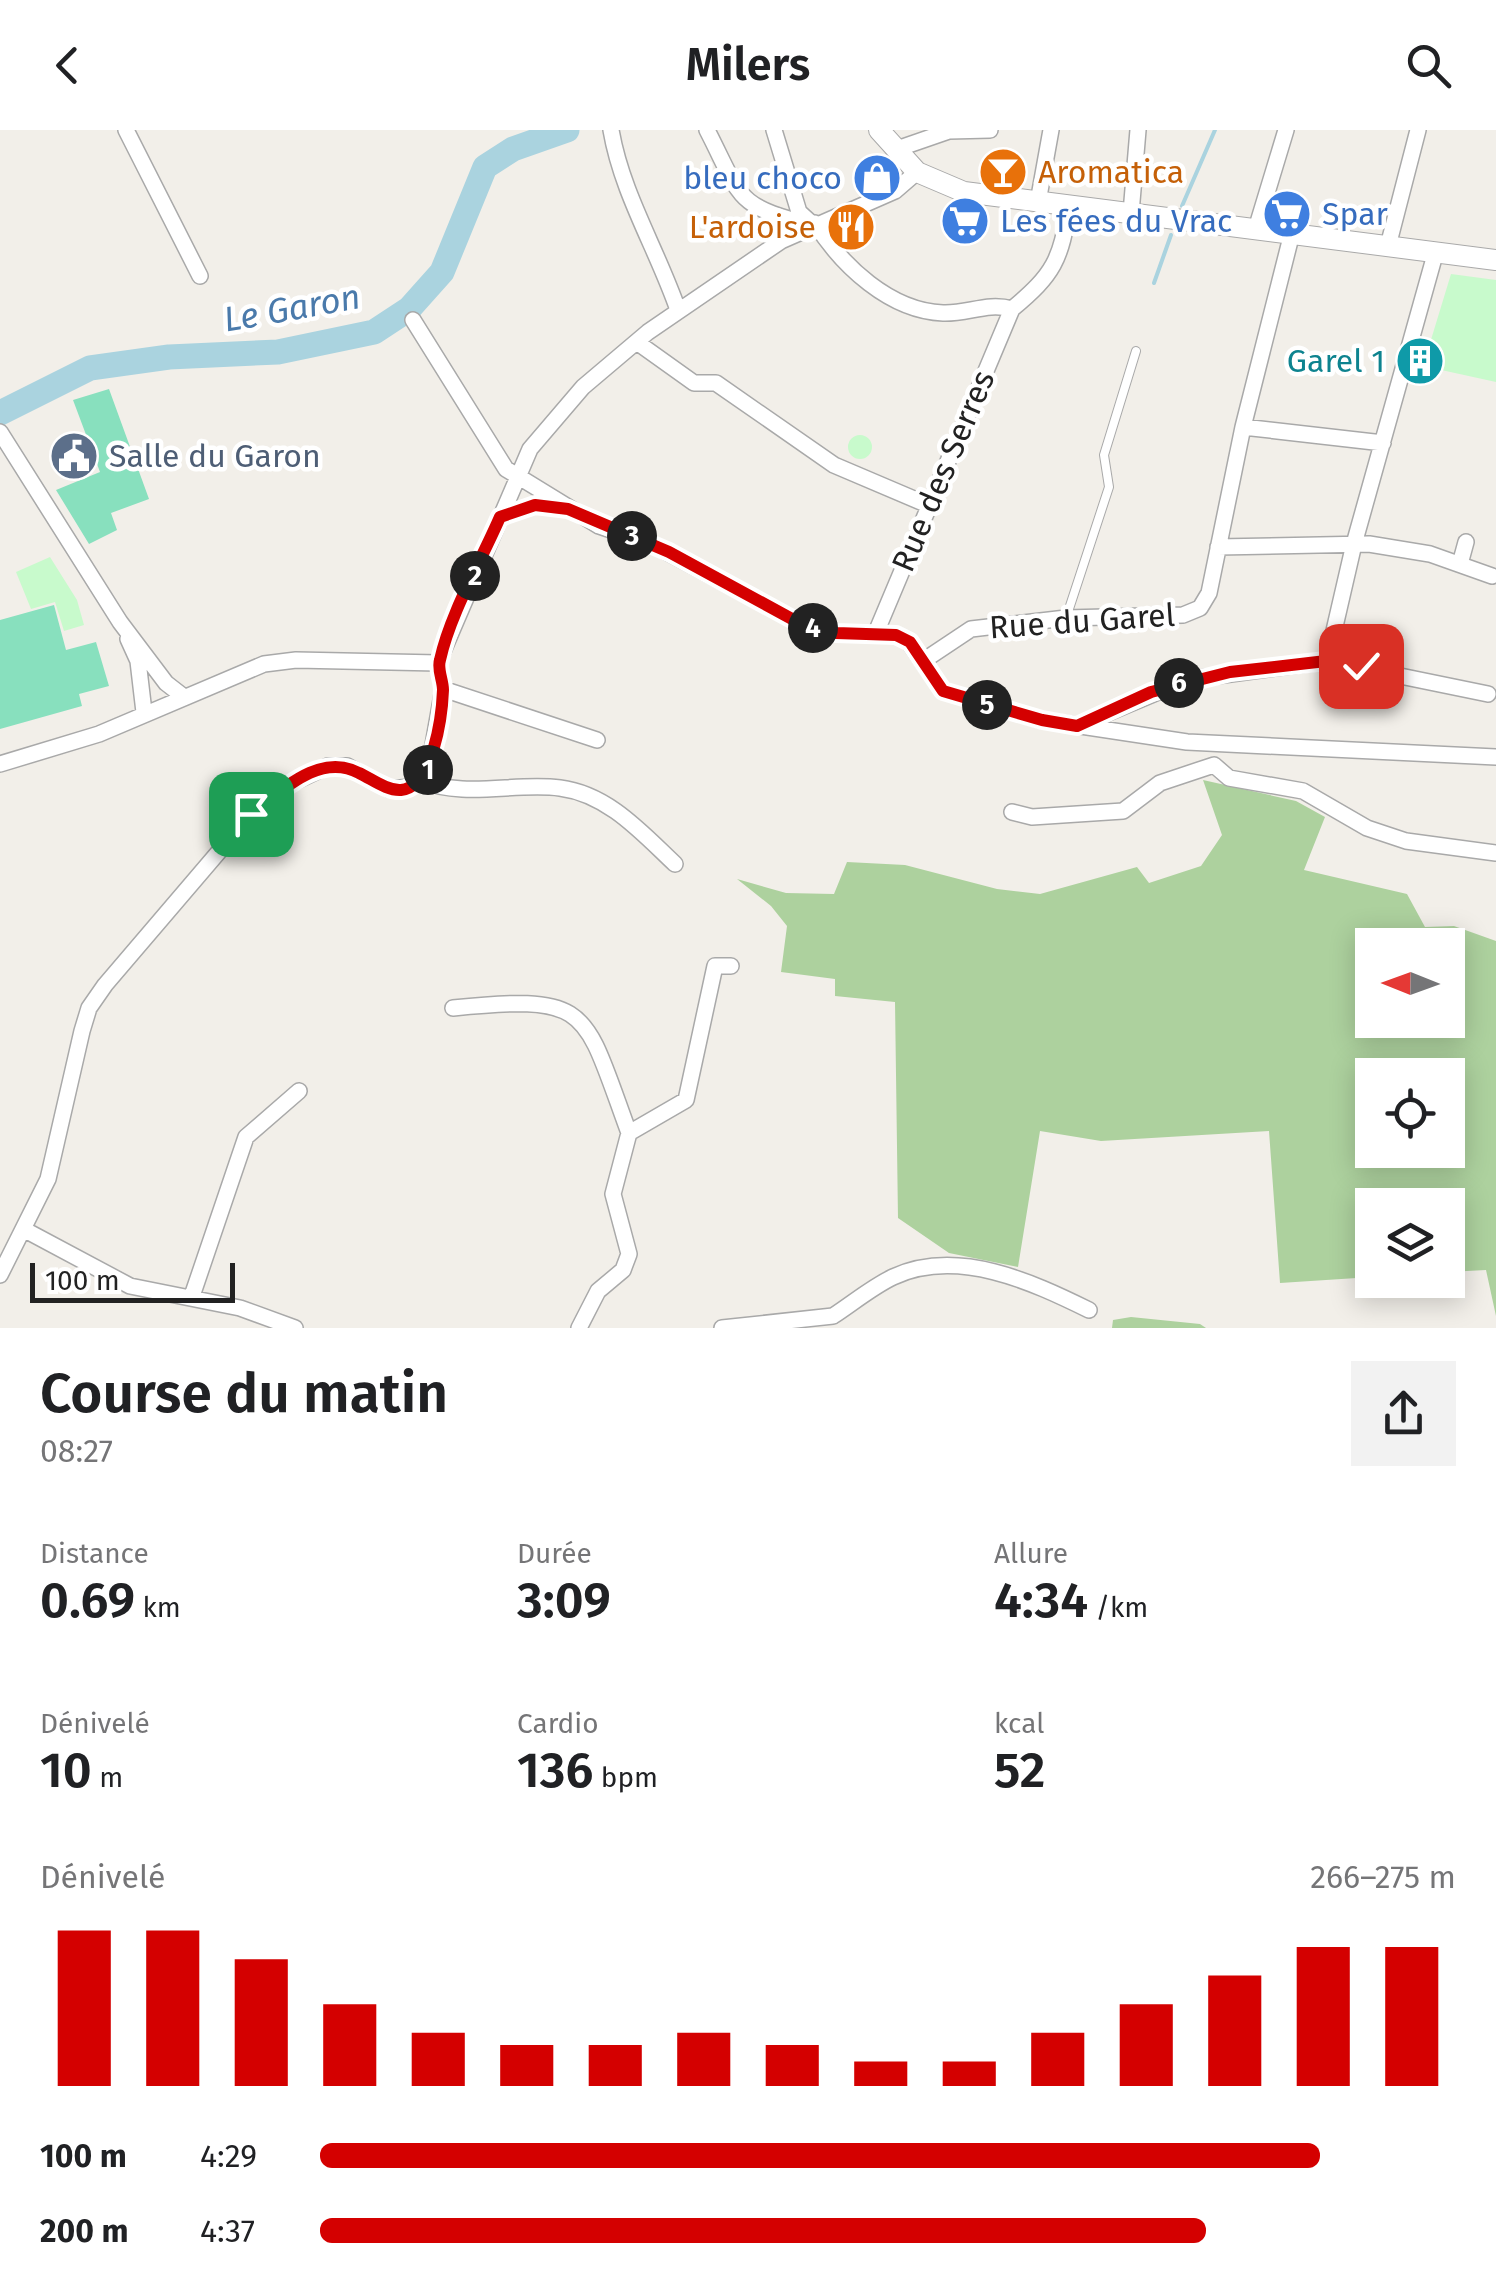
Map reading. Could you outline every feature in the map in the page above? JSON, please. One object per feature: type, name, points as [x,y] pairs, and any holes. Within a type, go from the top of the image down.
[{"type":"street","points":[[126,130],[200,276]]},
{"type":"street","points":[[707,130],[740,194],[756,210],[814,224]]},
{"type":"street","points":[[774,130],[799,212],[814,224],[830,248],[895,300],[944,313],[995,304],[1012,309],[1044,283],[1057,264],[1069,206]]},
{"type":"street","points":[[879,130],[918,172],[964,192],[1496,260]]},
{"type":"street","points":[[894,150],[949,131],[990,130]]},
{"type":"street","points":[[1038,202],[1051,130]]},
{"type":"street","points":[[1131,214],[1138,130]]},
{"type":"street","points":[[1256,229],[1286,130]]},
{"type":"street","points":[[1388,246],[1418,130]]},
{"type":"street","points":[[611,131],[629,198],[662,264],[678,310]]},
{"type":"street","points":[[2,1266],[25,1230],[55,1153],[89,1008],[239,827],[294,782],[328,766],[347,766],[389,788],[411,787],[420,780],[430,762],[443,689],[438,662],[517,476],[554,418],[582,387],[678,310],[814,224],[896,191],[918,172]]},
{"type":"street","name":"Rue du Garel","points":[[923,662],[971,629],[1066,618],[1183,615],[1200,608],[1209,593],[1243,427],[1292,234]]},
{"type":"street","points":[[1326,661],[1354,544],[1436,251]]},
{"type":"street","name":"Rue des Serres","points":[[875,634],[1012,309]]},
{"type":"street","points":[[413,320],[506,469],[568,509],[669,552],[803,625],[896,635],[910,642],[943,691],[1077,726],[1218,744],[1496,757]]},
{"type":"street","points":[[638,343],[694,383],[716,383],[834,465],[928,505]]},
{"type":"street","points":[[1243,427],[1383,443]]},
{"type":"street","points":[[1,434],[120,622],[166,683],[184,696]]},
{"type":"street","points":[[517,476],[520,492],[535,505]]},
{"type":"street","points":[[500,517],[535,505],[568,509]]},
{"type":"street","points":[[1460,564],[1466,542]]},
{"type":"street","points":[[1218,547],[1354,544],[1430,554],[1492,576]]},
{"type":"street","points":[[120,622],[138,662],[144,712]]},
{"type":"street","points":[[0,764],[99,734],[264,664],[296,660],[438,662]]},
{"type":"street","points":[[1077,726],[1188,680],[1326,661],[1488,694]]},
{"type":"street","points":[[443,689],[597,740]]},
{"type":"street","points":[[1214,765],[1218,744]]},
{"type":"street","points":[[1012,812],[1032,817],[1122,810],[1160,783],[1214,765]]},
{"type":"street","points":[[1214,765],[1229,778],[1304,791],[1367,828],[1406,841],[1496,853]]},
{"type":"street","points":[[420,780],[434,786],[496,790],[562,788],[620,811],[675,864]]},
{"type":"street","points":[[629,1133],[686,1100],[715,966],[731,966]]},
{"type":"street","points":[[453,1008],[538,1002],[562,1007],[584,1025],[629,1133],[613,1194],[629,1254],[623,1270],[598,1291],[579,1328]]},
{"type":"street","points":[[192,1296],[246,1137],[299,1091]]},
{"type":"street","points":[[25,1230],[130,1286],[192,1296],[296,1328]]},
{"type":"street","points":[[722,1328],[837,1322],[892,1278],[943,1266],[1020,1276],[1089,1310]]},
{"type":"lane","points":[[1066,618],[1109,487],[1104,456],[1136,351]]},
{"type":"green space","points":[[1451,274],[1496,280],[1496,382],[1423,366]]},
{"type":"green space","points":[[109,389],[149,499],[111,513],[117,530],[89,544],[56,490],[100,472],[73,400]]},
{"type":"green space","points":[[860,435],[869,438],[869,456],[860,459],[851,456],[848,447],[851,438]]},
{"type":"green space","points":[[50,557],[77,600],[84,625],[64,631],[55,602],[31,609],[16,572]]},
{"type":"green space","points":[[54,605],[66,650],[96,642],[109,686],[79,694],[82,706],[0,729],[0,620]]},
{"type":"green space","points":[[1203,780],[1296,801],[1325,817],[1304,870],[1407,894],[1425,927],[1460,928],[1355,928],[1355,1038],[1465,1038],[1465,930],[1496,941],[1496,1316],[1486,1270],[1465,1271],[1465,1188],[1355,1188],[1355,1278],[1280,1283],[1269,1131],[1101,1141],[1040,1131],[1018,1267],[949,1253],[898,1218],[895,1002],[835,996],[835,979],[781,972],[787,926],[771,906],[737,879],[786,893],[834,894],[847,862],[905,865],[997,889],[1040,894],[1137,867],[1149,883],[1201,866],[1222,835]]},
{"type":"green space","points":[[1131,1317],[1200,1324],[1206,1328],[1112,1328],[1113,1320]]},
{"type":"waterway","name":"Le Garon","points":[[0,413],[90,368],[169,357],[278,352],[374,332],[409,309],[442,272],[485,167],[513,149],[567,130]]},
{"type":"waterway","points":[[1182,206],[1215,130]]},
{"type":"waterway","points":[[1154,283],[1171,235]]},
{"type":"place","name":"Aromatica","points":[[1003,172]]},
{"type":"place","name":"bleu choco","points":[[877,178]]},
{"type":"place","name":"Spar","points":[[1287,214]]},
{"type":"place","name":"Les fées du Vrac","points":[[965,221]]},
{"type":"place","name":"L'ardoise","points":[[851,227]]},
{"type":"place","name":"Garel 1","points":[[1420,361]]},
{"type":"place","name":"Salle du Garon","points":[[74,456]]},
{"type":"route","points":[[251,814],[310,772],[328,766],[347,766],[389,788],[401,790],[420,780],[430,762],[443,689],[438,662],[500,517],[535,505],[568,509],[600,526],[652,544],[803,625],[836,633],[896,635],[910,642],[943,691],[1042,720],[1077,726],[1151,692],[1230,672],[1326,661],[1361,666]]}]
